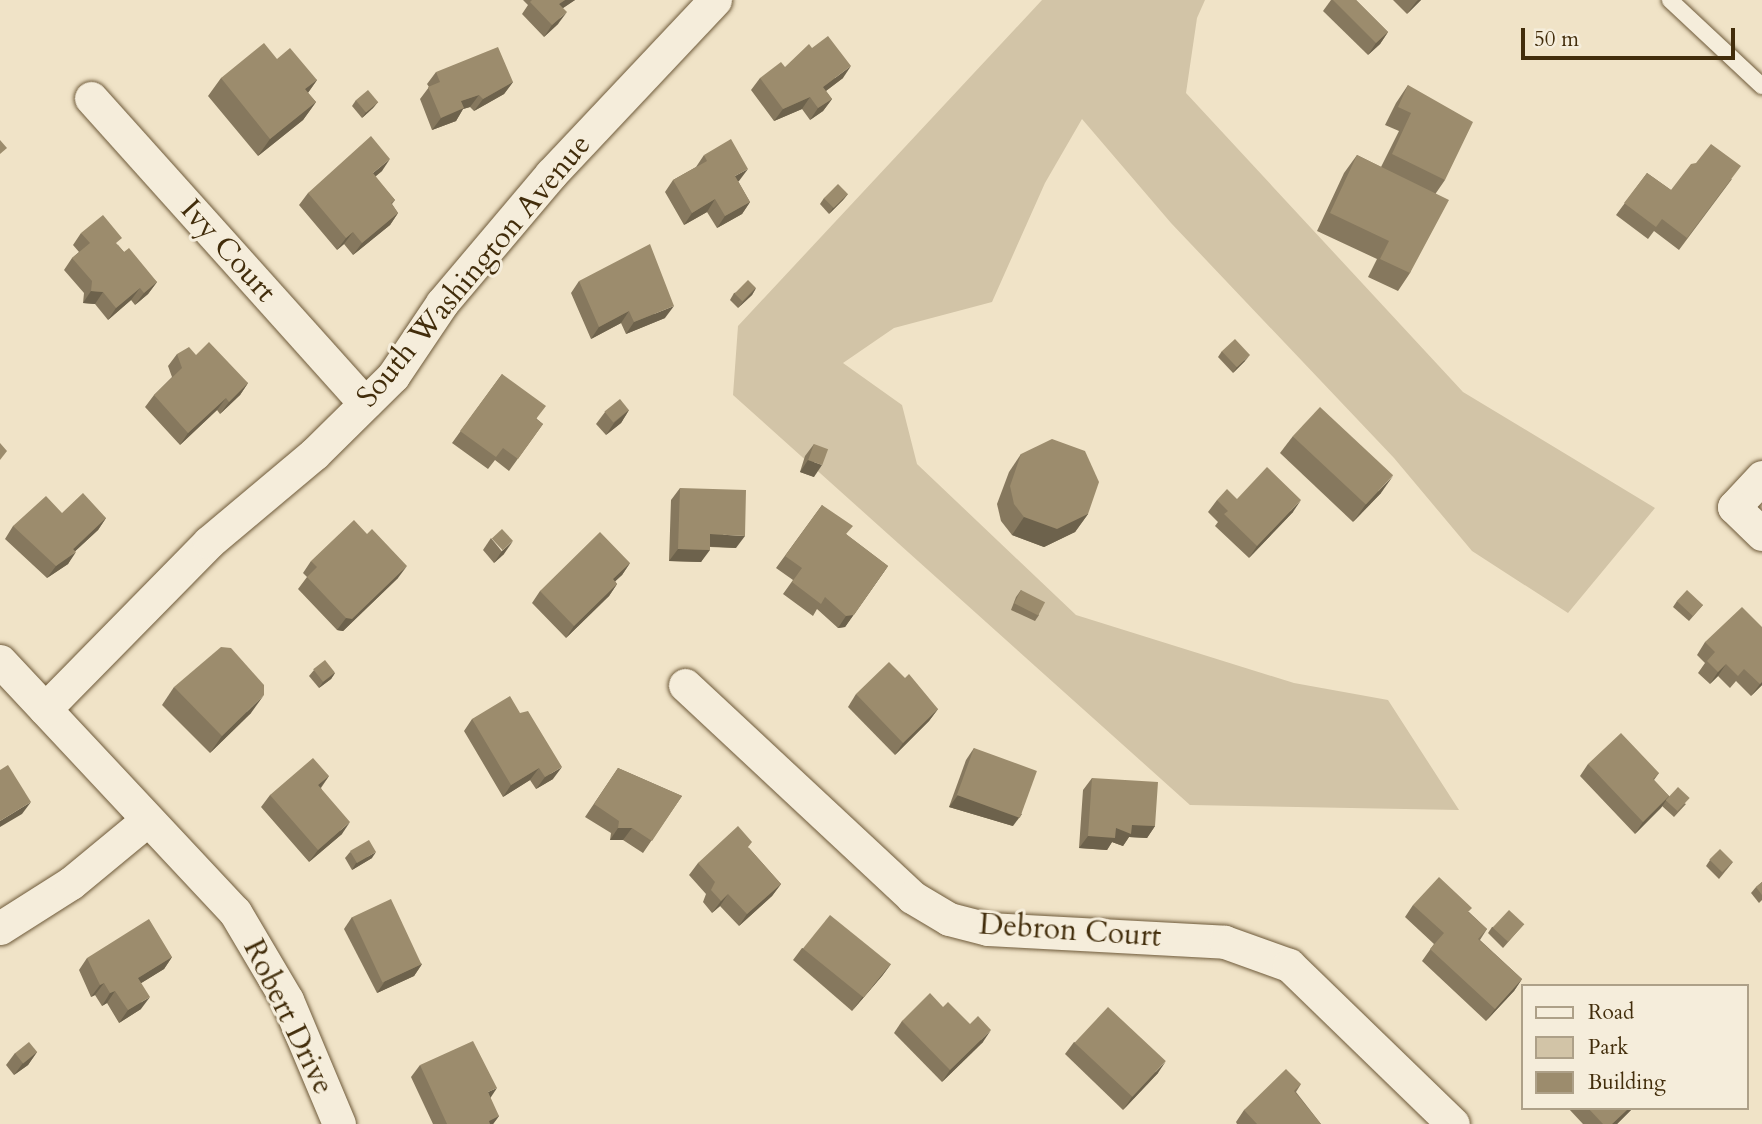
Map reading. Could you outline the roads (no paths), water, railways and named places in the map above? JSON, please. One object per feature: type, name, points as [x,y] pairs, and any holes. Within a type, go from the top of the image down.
[{"type":"street","name":"South Washington Avenue","points":[[45,709],[209,542],[314,454],[393,376],[442,303],[551,174],[715,0]]},
{"type":"street","name":"Ivy Court","points":[[91,98],[365,403]]},
{"type":"street","points":[[1762,477],[1734,507],[1762,534]]},
{"type":"street","name":"Robert Drive","points":[[0,661],[45,709],[141,825],[235,912],[287,1000],[339,1124]]},
{"type":"street","name":"Debron Court","points":[[685,685],[912,897],[949,919],[988,929],[1225,942],[1289,965],[1453,1124]]},
{"type":"street","points":[[0,928],[71,883],[141,825]]},
{"type":"lane","points":[[1670,0],[1762,86]]}]
